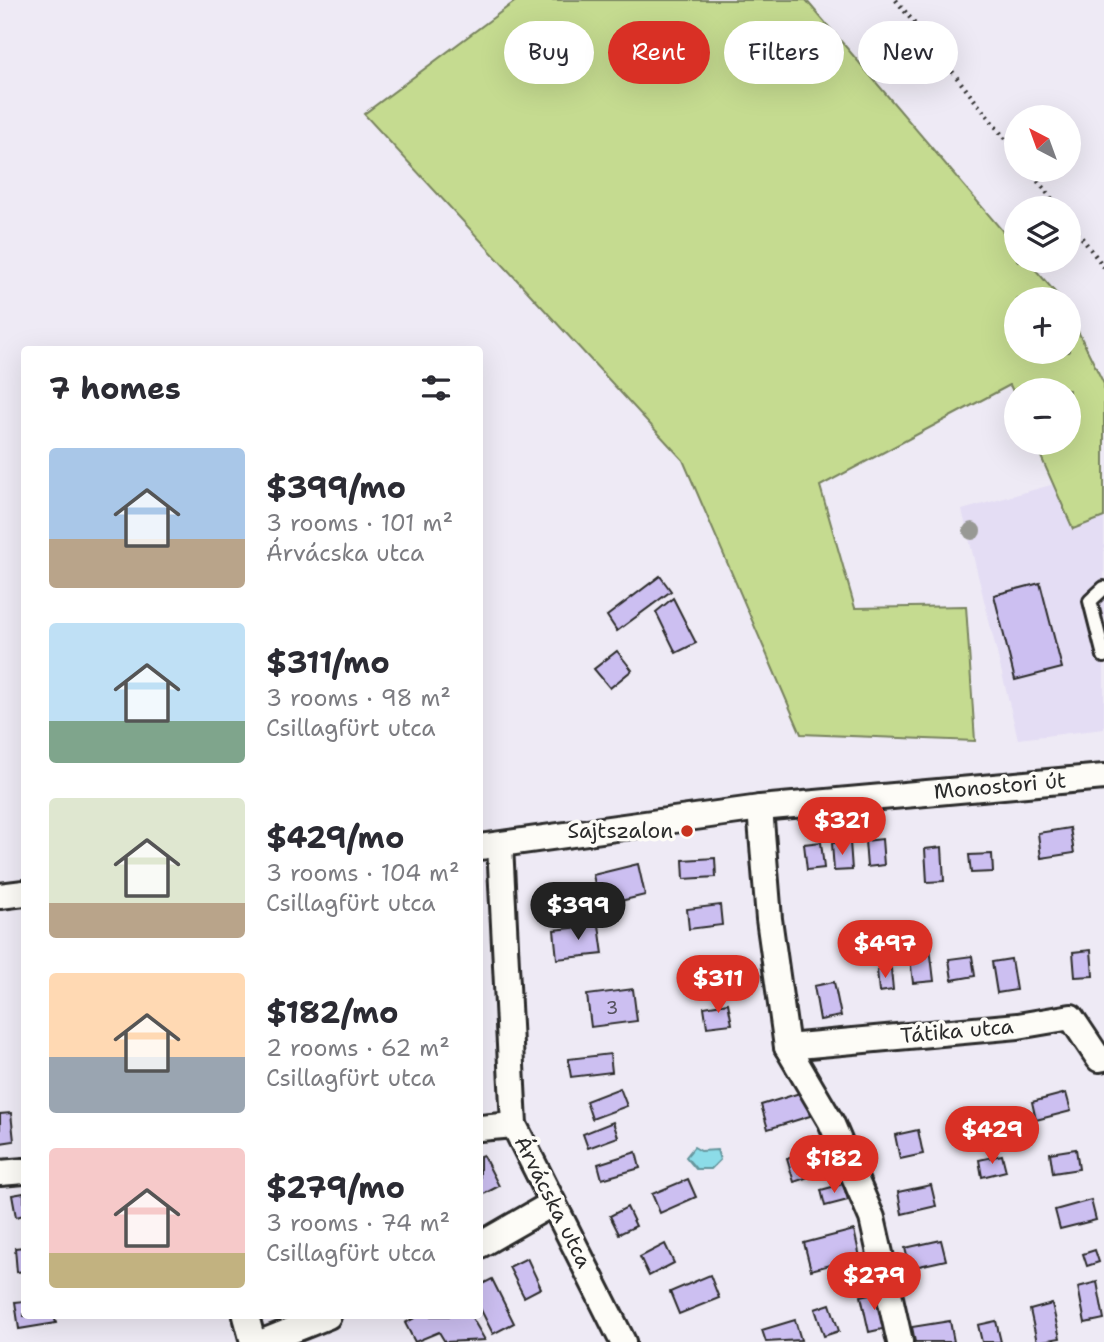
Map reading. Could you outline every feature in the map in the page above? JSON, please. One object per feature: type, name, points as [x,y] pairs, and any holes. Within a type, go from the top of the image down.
[{"type":"street","name":"Monostori út","points":[[490,846],[760,808],[1104,777]]},
{"type":"street","points":[[760,808],[769,919],[788,1047],[831,1122],[872,1218],[900,1342]]},
{"type":"street","name":"Árvácska utca","points":[[490,846],[514,1125],[623,1342]]},
{"type":"street","points":[[0,896],[21,893]]},
{"type":"street","name":"Tátika utca","points":[[788,1047],[1018,1026],[1071,1017],[1099,1059],[1104,1058]]},
{"type":"street","points":[[483,1128],[514,1125]]},
{"type":"street","points":[[0,1173],[21,1171]]},
{"type":"street","points":[[483,1243],[553,1203]]},
{"type":"street","points":[[247,1319],[253,1342]]},
{"type":"street","points":[[263,1342],[320,1319]]},
{"type":"lane","points":[[1104,588],[1090,601],[1104,656]]},
{"type":"path","points":[[896,0],[1004,137]]},
{"type":"path","points":[[1038,182],[1050,196]]},
{"type":"path","points":[[1081,237],[1104,268]]},
{"type":"shaded area","points":[[1104,470],[1104,729],[1018,739],[962,510]]},
{"type":"green space","points":[[517,0],[806,0],[824,21],[724,21],[724,84],[844,84],[844,45],[858,61],[858,84],[877,84],[1004,233],[1004,273],[1038,273],[1051,287],[1004,287],[1004,364],[1081,364],[1081,337],[1104,384],[1104,517],[1073,529],[1040,455],[1081,455],[1081,378],[1004,378],[1004,388],[820,486],[855,608],[966,606],[975,741],[801,734],[683,460],[364,114]]},
{"type":"water","points":[[694,1147],[701,1151],[717,1150],[720,1160],[711,1169],[696,1169],[686,1157]]},
{"type":"building","points":[[660,576],[671,591],[617,631],[607,616]]},
{"type":"building","points":[[1040,583],[1062,668],[1015,680],[994,595]]},
{"type":"building","points":[[673,598],[696,643],[676,653],[656,612]]},
{"type":"building","points":[[617,651],[632,670],[610,688],[594,669]]},
{"type":"building","points":[[1070,828],[1074,853],[1041,858],[1038,833]]},
{"type":"building","points":[[882,839],[884,865],[867,867],[865,841]]},
{"type":"building","points":[[821,842],[824,868],[807,870],[804,844]]},
{"type":"building","points":[[850,842],[852,870],[834,871],[832,843]]},
{"type":"building","points":[[942,847],[944,881],[927,882],[925,849]]},
{"type":"building","points":[[992,854],[993,872],[971,873],[969,855]]},
{"type":"building","points":[[715,858],[716,877],[684,879],[683,860]]},
{"type":"building","points":[[638,864],[645,895],[600,906],[593,875]]},
{"type":"building","points":[[720,905],[722,925],[689,929],[687,909]]},
{"type":"building","points":[[599,925],[603,954],[557,959],[554,930]]},
{"type":"building","points":[[930,947],[934,981],[913,983],[909,950]]},
{"type":"building","points":[[1091,950],[1093,976],[1075,977],[1073,952]]},
{"type":"building","points":[[972,956],[975,976],[952,980],[949,959]]},
{"type":"building","points":[[1011,959],[1016,990],[997,993],[992,962]]},
{"type":"building","points":[[891,969],[893,990],[879,992],[877,970]]},
{"type":"building","points":[[834,982],[841,1016],[820,1020],[814,986]]},
{"type":"building","points":[[633,989],[637,1021],[591,1027],[587,995]]},
{"type":"building","points":[[728,1003],[732,1024],[707,1027],[704,1007]]},
{"type":"building","points":[[610,1054],[612,1072],[571,1077],[568,1059]]},
{"type":"building","points":[[620,1088],[627,1106],[592,1119],[586,1101]]},
{"type":"building","points":[[803,1092],[810,1116],[768,1129],[761,1105]]},
{"type":"building","points":[[1066,1093],[1071,1111],[1036,1120],[1032,1102]]},
{"type":"building","points":[[11,1113],[14,1141],[0,1143],[0,1114]]},
{"type":"building","points":[[613,1122],[618,1137],[588,1148],[583,1134]]},
{"type":"building","points":[[918,1130],[923,1154],[900,1159],[895,1135]]},
{"type":"building","points":[[827,1145],[835,1168],[794,1182],[787,1159]]},
{"type":"building","points":[[1076,1149],[1079,1169],[1053,1173],[1050,1153]]},
{"type":"building","points":[[636,1152],[640,1168],[602,1179],[598,1164]]},
{"type":"building","points":[[483,1155],[499,1186],[483,1194]]},
{"type":"building","points":[[1002,1155],[1006,1171],[982,1177],[979,1160]]},
{"type":"building","points":[[688,1179],[696,1197],[660,1213],[652,1194]]},
{"type":"building","points":[[843,1184],[848,1200],[825,1206],[821,1190]]},
{"type":"building","points":[[931,1185],[936,1206],[902,1214],[898,1192]]},
{"type":"building","points":[[21,1194],[21,1216],[16,1217],[12,1195]]},
{"type":"building","points":[[1091,1200],[1096,1220],[1060,1229],[1055,1210]]},
{"type":"building","points":[[627,1207],[636,1226],[619,1234],[610,1216]]},
{"type":"building","points":[[854,1230],[860,1257],[811,1270],[804,1243]]},
{"type":"building","points":[[941,1240],[946,1260],[910,1268],[905,1248]]},
{"type":"building","points":[[665,1244],[674,1263],[649,1276],[640,1257]]},
{"type":"building","points":[[21,1247],[21,1271],[17,1272],[15,1248]]},
{"type":"building","points":[[1095,1250],[1099,1262],[1087,1266],[1083,1254]]},
{"type":"building","points":[[527,1258],[541,1288],[524,1297],[509,1267]]},
{"type":"building","points":[[710,1275],[719,1298],[679,1314],[670,1292]]},
{"type":"building","points":[[492,1279],[514,1323],[493,1334],[483,1314],[483,1284]]},
{"type":"building","points":[[1097,1282],[1104,1319],[1085,1323],[1078,1287]]},
{"type":"building","points":[[879,1292],[887,1328],[869,1332],[861,1296]]},
{"type":"building","points":[[21,1301],[21,1319],[55,1319],[56,1323],[19,1329],[15,1302]]},
{"type":"building","points":[[830,1304],[839,1331],[824,1336],[815,1309]]},
{"type":"building","points":[[1052,1304],[1060,1338],[1037,1342],[1030,1310]]},
{"type":"building","points":[[412,1319],[473,1319],[485,1340],[445,1342],[439,1332],[415,1342],[405,1323]]},
{"type":"building","points":[[795,1320],[801,1340],[766,1342],[762,1330]]},
{"type":"building","points":[[950,1321],[954,1342],[915,1342],[912,1327]]},
{"type":"building","points":[[996,1321],[1001,1342],[982,1342],[978,1325]]},
{"type":"place","name":"Sajtszalon","points":[[687,831]]}]
